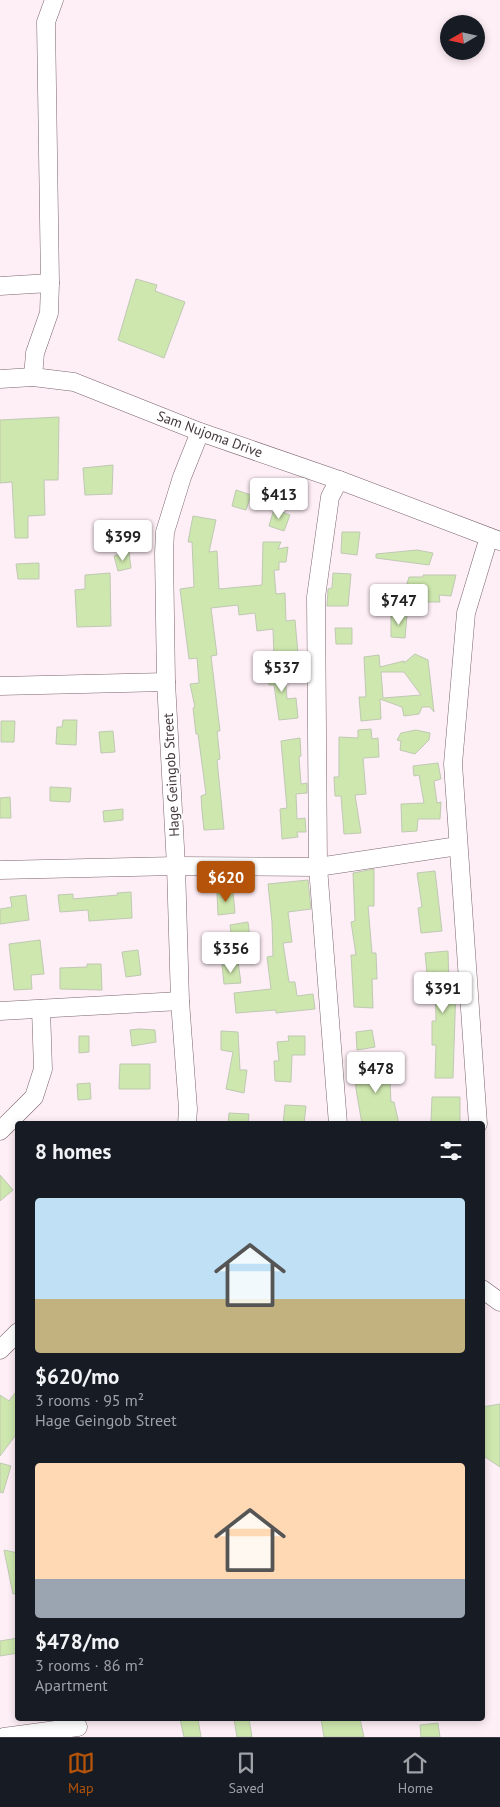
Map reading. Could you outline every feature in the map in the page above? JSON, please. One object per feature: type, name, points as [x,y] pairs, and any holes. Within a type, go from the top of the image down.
[{"type":"street","points":[[33,377],[35,353],[49,313],[46,22],[54,0]]},
{"type":"street","points":[[0,286],[50,283]]},
{"type":"street","name":"Sam Nujoma Drive","points":[[0,379],[33,377],[74,382],[200,432],[339,480],[494,539]]},
{"type":"street","name":"Hage Geingob Street","points":[[187,1121],[166,682],[165,532],[182,477],[200,432]]},
{"type":"street","points":[[338,1121],[318,867],[316,597],[330,497],[339,480]]},
{"type":"street","points":[[478,1121],[453,764],[466,613],[494,539]]},
{"type":"street","points":[[0,686],[166,682]]},
{"type":"street","points":[[0,870],[176,866],[318,867],[458,846]]},
{"type":"street","points":[[0,1011],[180,1001]]},
{"type":"street","points":[[0,1131],[34,1097],[43,1069],[41,1009]]},
{"type":"street","points":[[485,1291],[500,1302]]},
{"type":"street","points":[[0,1350],[15,1335]]},
{"type":"street","points":[[4,1737],[78,1728]]},
{"type":"building","points":[[136,279],[157,285],[155,291],[185,302],[164,358],[118,340]]},
{"type":"building","points":[[59,417],[58,480],[44,480],[45,515],[28,516],[28,538],[15,538],[12,482],[0,483],[0,420]]},
{"type":"building","points":[[113,465],[112,494],[85,495],[83,468]]},
{"type":"building","points":[[236,490],[251,495],[246,510],[232,506]]},
{"type":"building","points":[[274,509],[290,515],[284,531],[269,526]]},
{"type":"building","points":[[193,516],[216,520],[209,552],[217,551],[219,589],[262,585],[263,542],[281,542],[278,549],[288,547],[286,562],[279,562],[279,570],[274,570],[276,594],[285,593],[286,621],[295,620],[298,654],[274,656],[273,629],[257,631],[255,613],[239,615],[238,605],[211,608],[217,655],[211,656],[220,731],[217,731],[220,759],[217,760],[224,829],[204,830],[201,796],[206,794],[198,734],[196,734],[193,708],[195,707],[190,684],[199,683],[197,658],[189,659],[180,589],[194,587],[192,542],[188,542]]},
{"type":"building","points":[[342,532],[360,532],[357,555],[341,553]]},
{"type":"building","points":[[417,550],[433,553],[429,565],[376,558],[376,554]]},
{"type":"building","points":[[129,552],[131,568],[118,571],[114,556]]},
{"type":"building","points":[[39,563],[39,579],[18,579],[16,564]]},
{"type":"building","points":[[110,573],[111,626],[77,627],[75,590],[85,589],[85,575]]},
{"type":"building","points":[[333,573],[351,574],[348,606],[327,606],[328,589],[332,588]]},
{"type":"building","points":[[423,575],[456,575],[451,596],[439,595],[440,602],[425,602],[404,594],[409,577],[423,577]]},
{"type":"building","points":[[407,615],[405,638],[391,637],[391,616]]},
{"type":"building","points":[[335,628],[352,628],[352,644],[336,644]]},
{"type":"building","points":[[415,654],[428,660],[434,712],[430,707],[422,707],[419,714],[404,716],[402,707],[380,699],[381,719],[361,721],[359,697],[366,697],[364,657],[379,655],[380,667],[404,661],[404,663]],"holes":[[[381,672],[404,672],[421,695],[383,698]]]},
{"type":"building","points":[[284,664],[287,699],[296,698],[298,718],[279,720],[274,685],[269,685],[267,666]]},
{"type":"building","points":[[63,720],[77,720],[76,745],[56,744],[57,727],[62,727]]},
{"type":"building","points":[[1,721],[15,721],[14,742],[1,742]]},
{"type":"building","points":[[371,729],[372,739],[378,738],[379,757],[363,758],[366,794],[355,795],[361,833],[344,834],[341,796],[335,796],[334,777],[339,777],[339,737],[358,738],[358,730]]},
{"type":"building","points":[[416,730],[430,733],[429,740],[415,754],[400,750],[401,741],[397,740],[401,733]]},
{"type":"building","points":[[113,731],[115,752],[101,753],[99,732]]},
{"type":"building","points":[[300,738],[301,784],[307,783],[307,793],[296,794],[297,819],[305,818],[306,832],[297,832],[298,837],[282,839],[280,809],[287,808],[281,741]]},
{"type":"building","points":[[438,763],[441,779],[434,781],[437,803],[441,802],[440,819],[418,819],[417,831],[402,832],[401,804],[424,803],[419,775],[414,776],[413,766]]},
{"type":"building","points":[[50,787],[71,788],[70,802],[50,801]]},
{"type":"building","points":[[10,797],[11,818],[0,818],[0,798]]},
{"type":"building","points":[[123,809],[123,820],[104,822],[103,811]]},
{"type":"building","points":[[374,869],[374,906],[368,906],[372,953],[376,953],[377,979],[372,979],[373,1008],[354,1007],[351,955],[356,955],[351,922],[355,921],[353,873]]},
{"type":"building","points":[[435,871],[442,931],[421,933],[418,908],[422,907],[417,873]]},
{"type":"building","points":[[308,880],[311,909],[288,912],[292,942],[283,943],[289,982],[295,982],[297,996],[313,994],[315,1009],[276,1013],[276,1010],[236,1013],[234,993],[271,989],[267,957],[273,956],[268,884]]},
{"type":"building","points":[[131,892],[132,918],[89,921],[88,910],[60,912],[58,895],[73,894],[73,899]]},
{"type":"building","points":[[233,892],[235,913],[218,915],[217,893]]},
{"type":"building","points":[[26,895],[29,920],[0,924],[0,909],[12,907],[10,897]]},
{"type":"building","points":[[248,922],[251,945],[233,946],[230,925]]},
{"type":"building","points":[[40,940],[44,974],[31,975],[32,989],[14,990],[9,944]]},
{"type":"building","points":[[138,950],[141,975],[126,977],[122,952]]},
{"type":"building","points":[[448,951],[449,985],[456,985],[453,1078],[435,1078],[436,1045],[432,1045],[432,1021],[436,1021],[435,972],[427,973],[425,953]]},
{"type":"building","points":[[238,962],[241,983],[224,984],[222,965]]},
{"type":"building","points":[[87,964],[101,964],[102,990],[60,989],[60,968],[87,967]]},
{"type":"building","points":[[130,1030],[155,1030],[156,1042],[132,1046]]},
{"type":"building","points":[[372,1030],[375,1047],[357,1050],[356,1032]]},
{"type":"building","points":[[221,1031],[238,1032],[240,1070],[247,1070],[244,1093],[226,1089],[233,1052],[221,1050]]},
{"type":"building","points":[[79,1036],[89,1036],[89,1052],[79,1053]]},
{"type":"building","points":[[288,1036],[305,1036],[305,1055],[292,1055],[291,1082],[275,1081],[274,1061],[279,1061],[277,1042],[289,1041]]},
{"type":"building","points":[[389,1059],[391,1102],[394,1102],[398,1121],[361,1121],[355,1069],[372,1067],[373,1062]]},
{"type":"building","points":[[120,1064],[150,1064],[150,1089],[119,1089]]},
{"type":"building","points":[[90,1083],[91,1099],[78,1100],[77,1084]]},
{"type":"building","points":[[432,1097],[460,1097],[460,1121],[431,1121]]},
{"type":"building","points":[[285,1105],[306,1106],[304,1121],[283,1121]]},
{"type":"building","points":[[229,1113],[249,1114],[248,1121],[228,1121]]},
{"type":"building","points":[[0,1175],[13,1190],[0,1201]]},
{"type":"building","points":[[15,1393],[15,1436],[0,1456],[0,1395],[9,1401]]},
{"type":"building","points":[[500,1404],[500,1467],[485,1457],[485,1406]]},
{"type":"building","points":[[0,1463],[11,1466],[3,1493],[0,1492]]},
{"type":"building","points":[[4,1550],[15,1552],[15,1594],[13,1594]]},
{"type":"building","points":[[15,1638],[15,1654],[0,1656],[0,1641]]},
{"type":"building","points":[[180,1721],[198,1721],[201,1737],[184,1737]]},
{"type":"building","points":[[234,1721],[249,1721],[252,1737],[237,1737]]},
{"type":"building","points":[[321,1721],[360,1721],[364,1737],[324,1737]]},
{"type":"building","points":[[438,1723],[440,1737],[421,1737],[420,1725]]}]
